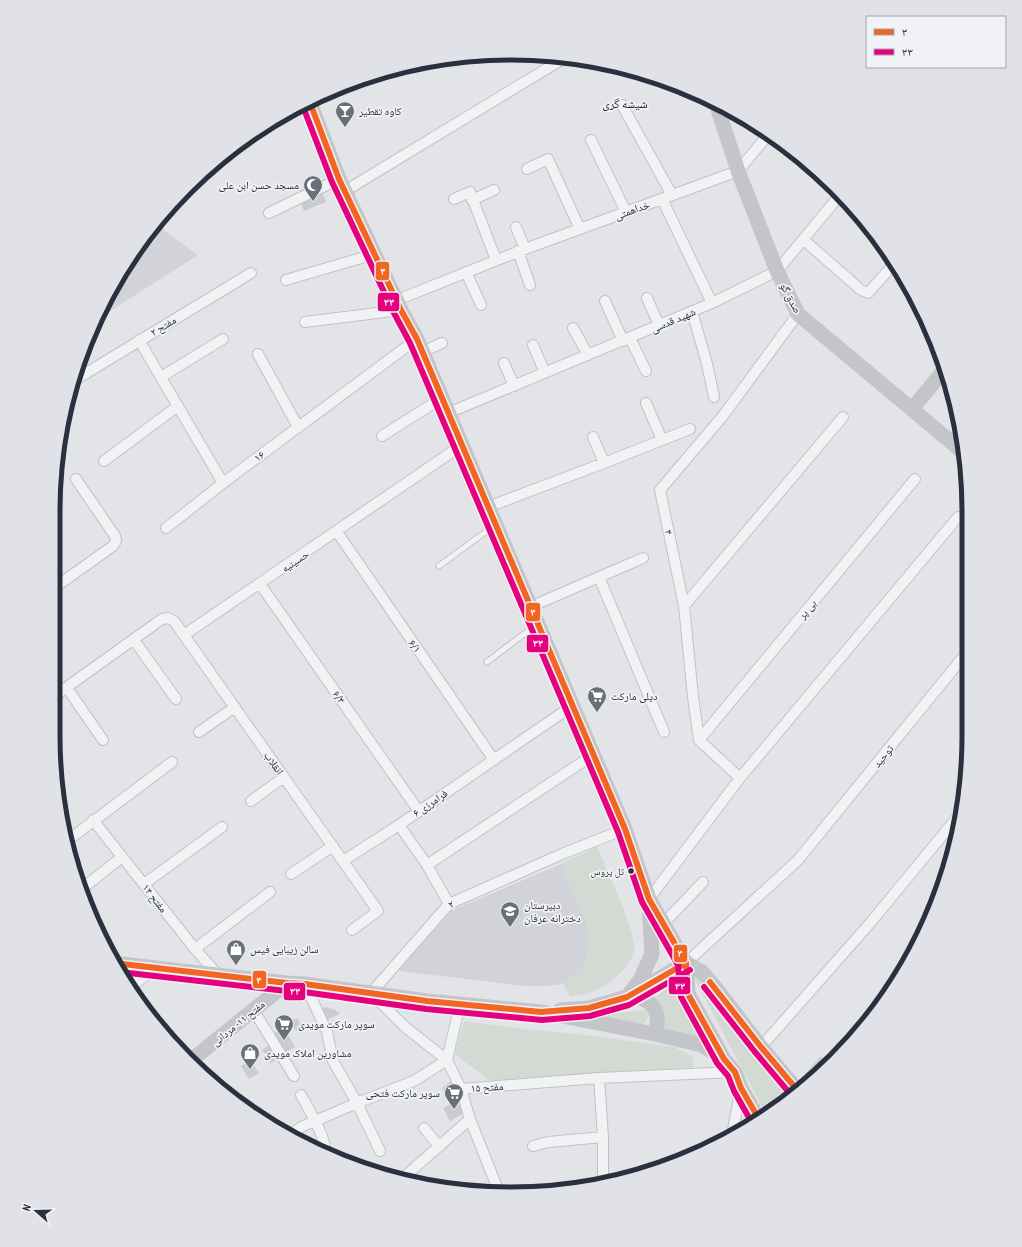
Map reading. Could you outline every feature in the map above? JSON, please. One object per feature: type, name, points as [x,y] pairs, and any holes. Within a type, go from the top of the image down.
[{"type":"street","points":[[269,213],[342,185],[455,125],[557,63]]},
{"type":"street","points":[[622,105],[672,195]]},
{"type":"street","points":[[312,107],[342,185],[399,305],[420,345],[625,829],[649,899],[686,963],[688,994],[724,1059],[734,1072],[741,1088],[757,1114]]},
{"type":"street","name":"صدق گو","points":[[719,111],[738,171],[777,271],[798,314],[957,447]]},
{"type":"street","points":[[738,171],[765,138]]},
{"type":"street","points":[[591,140],[626,212]]},
{"type":"street","points":[[527,169],[548,159],[580,229]]},
{"type":"street","name":"خداهمتی","points":[[305,322],[399,305],[466,272],[496,260],[738,171]]},
{"type":"street","points":[[472,200],[494,190]]},
{"type":"street","points":[[454,199],[470,192],[496,260]]},
{"type":"street","points":[[662,198],[712,303]]},
{"type":"street","points":[[777,271],[837,199]]},
{"type":"street","points":[[516,227],[530,285]]},
{"type":"street","points":[[804,240],[861,290],[868,293],[891,268]]},
{"type":"street","points":[[286,280],[375,254]]},
{"type":"street","name":"شهید قدسی","points":[[448,413],[712,303],[777,271]]},
{"type":"street","name":"مفتح ۲","points":[[81,376],[251,272]]},
{"type":"street","points":[[466,272],[481,305]]},
{"type":"street","points":[[647,298],[659,325]]},
{"type":"street","points":[[605,301],[646,372]]},
{"type":"street","points":[[692,311],[707,364],[714,397]]},
{"type":"street","name":"۴","points":[[700,740],[693,697],[684,606],[660,490],[722,417],[798,314]]},
{"type":"street","points":[[573,328],[588,355]]},
{"type":"street","points":[[161,377],[223,339]]},
{"type":"street","points":[[139,340],[223,483]]},
{"type":"street","name":"۱۶","points":[[166,528],[223,483],[354,386],[420,345],[442,343]]},
{"type":"street","points":[[533,345],[545,373]]},
{"type":"street","points":[[258,354],[298,427]]},
{"type":"street","points":[[504,363],[514,386]]},
{"type":"street","points":[[912,409],[941,374]]},
{"type":"street","points":[[382,436],[442,398]]},
{"type":"street","points":[[646,403],[662,440]]},
{"type":"street","points":[[104,461],[178,406]]},
{"type":"street","points":[[684,606],[843,417]]},
{"type":"street","points":[[488,506],[690,429]]},
{"type":"street","points":[[593,437],[604,463]]},
{"type":"street","name":"حسینیه","points":[[184,636],[462,445]]},
{"type":"street","points":[[60,584],[113,546],[116,541],[115,536],[76,479]]},
{"type":"street","name":"بی پر","points":[[700,740],[915,479]]},
{"type":"street","points":[[627,997],[640,980],[652,954],[649,899],[740,778],[958,517]]},
{"type":"street","name":"۶/۱","points":[[337,532],[494,760]]},
{"type":"street","points":[[530,606],[643,558]]},
{"type":"street","points":[[599,577],[664,732]]},
{"type":"street","name":"۶/۳","points":[[260,584],[418,810]]},
{"type":"street","name":"انقلاب","points":[[134,640],[162,619],[168,618],[174,621],[378,911],[352,930]]},
{"type":"street","points":[[60,692],[134,640],[176,700]]},
{"type":"street","name":"توحید","points":[[686,963],[798,860],[962,658]]},
{"type":"street","points":[[67,688],[103,740]]},
{"type":"street","name":"فرامرزی ۶","points":[[343,861],[572,706]]},
{"type":"street","points":[[199,732],[235,707]]},
{"type":"street","points":[[700,740],[740,778]]},
{"type":"street","points":[[427,865],[593,755]]},
{"type":"street","points":[[72,837],[172,762]]},
{"type":"street","points":[[250,801],[284,777]]},
{"type":"street","name":"مفتح ۱۴","points":[[93,820],[195,949],[218,975]]},
{"type":"street","points":[[761,1047],[871,922],[953,822]]},
{"type":"street","points":[[399,824],[427,865],[449,904]]},
{"type":"street","points":[[144,884],[222,827]]},
{"type":"street","name":"۲","points":[[371,993],[449,904],[562,854],[625,829]]},
{"type":"street","points":[[291,874],[333,846]]},
{"type":"street","points":[[86,885],[122,857]]},
{"type":"street","points":[[664,924],[703,882]]},
{"type":"street","points":[[195,949],[270,892]]},
{"type":"street","points":[[627,997],[686,963]]},
{"type":"street","points":[[686,963],[702,972],[794,1087]]},
{"type":"street","points":[[121,964],[305,984],[460,1004],[541,1012],[655,1034],[702,1045],[724,1059]]},
{"type":"street","points":[[134,984],[155,968]]},
{"type":"street","name":"مفتح ۱۱- مردانی","points":[[195,1057],[287,983]]},
{"type":"street","points":[[305,984],[327,1032],[333,1061],[357,1103],[380,1151]]},
{"type":"street","name":"مفتح ۱۵","points":[[371,993],[405,1027],[447,1060],[461,1089],[599,1078]]},
{"type":"street","points":[[541,1012],[589,1008],[627,997],[637,996],[646,1000],[653,1006],[657,1015],[658,1024],[655,1034]]},
{"type":"street","points":[[295,1132],[301,1127],[357,1103],[414,1081],[447,1060],[460,1004]]},
{"type":"street","points":[[254,1011],[294,1076]]},
{"type":"street","points":[[604,1177],[599,1078],[734,1072]]},
{"type":"street","points":[[733,1128],[741,1088]]},
{"type":"street","points":[[461,1089],[470,1119],[497,1187]]},
{"type":"street","points":[[301,1095],[315,1121],[326,1147]]},
{"type":"street","points":[[407,1175],[470,1119]]},
{"type":"street","points":[[424,1128],[439,1146]]},
{"type":"street","points":[[532,1146],[548,1142],[603,1137]]},
{"type":"lane","points":[[439,566],[496,525]]},
{"type":"lane","points":[[487,662],[538,623]]},
{"type":"shaded area","points":[[160,228],[198,255],[106,313],[120,285],[136,260]]},
{"type":"shaded area","points":[[597,847],[626,916],[634,943],[634,951],[627,965],[610,982],[588,993],[570,996],[563,984],[585,965],[589,936],[586,921],[561,864]]},
{"type":"shaded area","name":"دبیرستان دخترانه عرفان","points":[[561,864],[586,921],[589,936],[585,965],[563,984],[524,986],[400,971],[398,966],[448,912]]},
{"type":"shaded area","points":[[696,977],[761,1065],[787,1093],[764,1110],[694,978]]},
{"type":"shaded area","points":[[673,980],[683,997],[699,1040],[661,1028],[664,1016],[656,998]]},
{"type":"shaded area","points":[[642,1010],[646,1011],[648,1018],[642,1025],[576,1015],[611,1014]]},
{"type":"shaded area","points":[[464,1021],[674,1047],[693,1057],[693,1067],[538,1080],[490,1081],[455,1054]]},
{"type":"building","name":"مسجد حسن ابن علی","points":[[322,192],[326,202],[304,211],[300,201]]},
{"type":"building","points":[[326,1007],[335,1010],[340,1014],[326,1020],[321,1008]]},
{"type":"building","points":[[297,1018],[303,1028],[296,1031],[290,1022]]},
{"type":"building","name":"سوپر مارکت مویدی","points":[[284,1027],[295,1047],[284,1053],[273,1034]]},
{"type":"building","points":[[272,1043],[280,1057],[271,1063],[262,1050]]},
{"type":"building","points":[[820,1057],[824,1060],[807,1076],[805,1074]]},
{"type":"building","name":"مشاورین املاک مویدی","points":[[251,1061],[259,1073],[249,1079],[241,1066]]},
{"type":"building","points":[[451,1081],[456,1088],[446,1094],[442,1088]]},
{"type":"building","name":"سوپر مارکت فتحی","points":[[458,1099],[466,1112],[450,1121],[443,1108]]},
{"type":"transit line","name":"۳","points":[[312,107],[339,179],[401,310],[417,339],[625,829],[649,899],[686,963],[688,994],[724,1059],[735,1072],[741,1088],[756,1114]]},
{"type":"transit line","name":"۳۳","points":[[305,111],[332,182],[394,313],[410,343],[618,832],[642,902],[678,965],[681,997],[717,1063],[728,1076],[734,1091],[750,1119]]},
{"type":"transit line","name":"۳","points":[[121,964],[305,984],[427,1001],[541,1012],[589,1008],[627,997],[686,963]]},
{"type":"transit line","name":"۳۳","points":[[127,973],[304,992],[426,1009],[542,1020],[590,1016],[629,1005],[690,970]]},
{"type":"transit line","name":"۳","points":[[710,982],[794,1087]]},
{"type":"transit line","name":"۳۳","points":[[704,987],[789,1092]]},
{"type":"place","name":"کاوه تقطیر","points":[[345,128]]},
{"type":"place","name":"مسجد حسن ابن علی","points":[[313,202]]},
{"type":"place","name":"دیلی مارکت","points":[[597,713]]},
{"type":"place","name":"تل پروس","points":[[631,871]]},
{"type":"place","name":"دبیرستان دخترانه عرفان","points":[[510,928]]},
{"type":"place","name":"سالن زیبایی فیس","points":[[236,966]]},
{"type":"place","name":"سوپر مارکت مویدی","points":[[284,1041]]},
{"type":"place","name":"مشاورین املاک مویدی","points":[[250,1070]]},
{"type":"place","name":"سوپر مارکت فتحی","points":[[454,1110]]},
{"type":"district","name":"شیشه گری","points":[[625,103]]}]
